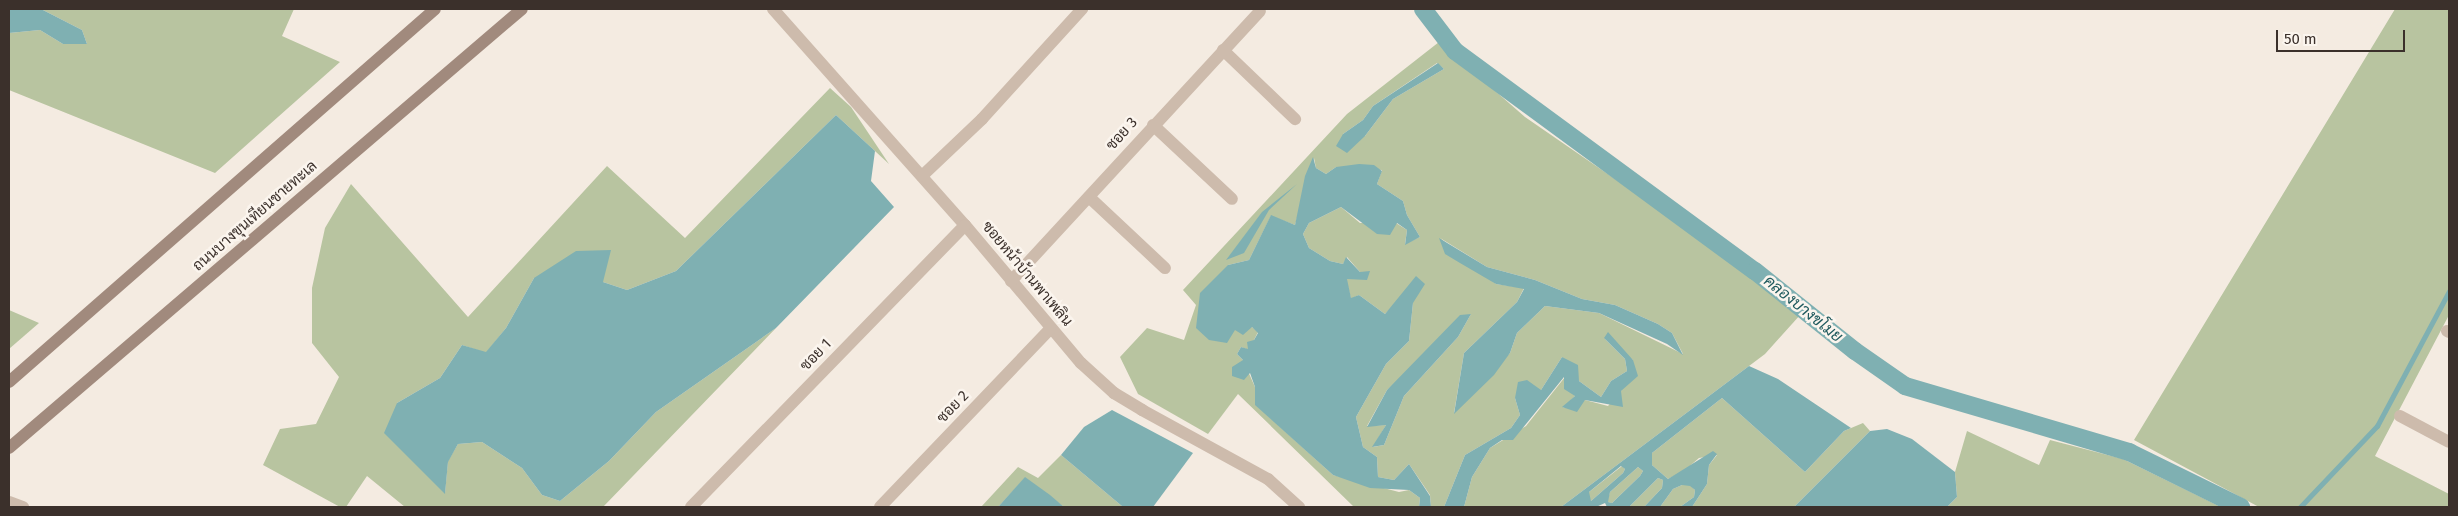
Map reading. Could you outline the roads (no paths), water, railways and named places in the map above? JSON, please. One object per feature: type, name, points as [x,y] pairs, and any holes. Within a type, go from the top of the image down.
[{"type":"main road","points":[[9,382],[435,9]]},
{"type":"main road","name":"ถนนบางขุนเทียนชายทะเล","points":[[9,448],[522,9]]},
{"type":"street","name":"ซอยหน้าบ้านพาเพลิน","points":[[773,9],[965,225],[1050,329],[1081,363],[1114,393],[1268,479],[1299,507]]},
{"type":"street","points":[[922,176],[982,118],[1082,9]]},
{"type":"street","name":"ซอย 3","points":[[1011,280],[1260,11]]},
{"type":"street","points":[[1222,50],[1295,119]]},
{"type":"street","points":[[1153,125],[1232,198]]},
{"type":"street","points":[[1089,197],[1165,268]]},
{"type":"street","name":"ซอย 1","points":[[690,507],[965,225]]},
{"type":"street","name":"ซอย 2","points":[[880,507],[1050,329]]},
{"type":"street","points":[[2400,416],[2449,442]]},
{"type":"street","points":[[9,502],[23,507]]},
{"type":"water","points":[[9,9],[41,9],[82,30],[87,44],[63,44],[40,30],[9,33]]},
{"type":"water","points":[[1438,63],[1444,69],[1393,99],[1365,136],[1347,153],[1336,146],[1343,134],[1363,120],[1373,106]]},
{"type":"water","points":[[836,115],[875,151],[871,181],[894,207],[776,328],[656,412],[609,461],[560,501],[542,495],[522,468],[482,442],[458,444],[448,462],[445,494],[384,433],[397,403],[440,378],[462,345],[486,352],[506,328],[534,278],[576,251],[611,250],[603,282],[627,290],[676,271]]},
{"type":"water","points":[[1313,157],[1316,168],[1326,174],[1336,167],[1359,164],[1374,165],[1382,171],[1377,184],[1403,201],[1407,215],[1420,237],[1405,245],[1407,230],[1397,223],[1390,235],[1377,234],[1341,207],[1309,223],[1303,234],[1309,248],[1330,261],[1343,264],[1346,257],[1360,272],[1370,271],[1367,280],[1347,279],[1351,298],[1359,295],[1385,314],[1416,276],[1425,284],[1413,303],[1409,341],[1386,364],[1356,417],[1363,447],[1377,457],[1378,477],[1394,480],[1409,464],[1430,496],[1431,507],[1419,507],[1420,498],[1409,490],[1370,488],[1333,475],[1255,405],[1255,387],[1250,373],[1244,380],[1232,376],[1232,367],[1243,360],[1237,354],[1241,347],[1248,349],[1247,342],[1254,340],[1258,333],[1252,327],[1243,335],[1235,330],[1227,343],[1209,340],[1196,328],[1200,293],[1228,265],[1249,260],[1271,215],[1295,225],[1305,176]]},
{"type":"water","points":[[1297,184],[1269,210],[1244,253],[1226,260],[1262,212]]},
{"type":"water","points":[[1439,238],[1487,267],[1535,280],[1582,299],[1615,305],[1658,324],[1672,333],[1683,355],[1667,344],[1599,313],[1545,306],[1517,333],[1510,353],[1494,375],[1454,414],[1464,353],[1517,302],[1524,289],[1496,284],[1445,254]]},
{"type":"water","points":[[1471,314],[1458,337],[1404,396],[1384,445],[1372,447],[1386,425],[1367,427],[1387,390],[1460,315]]},
{"type":"water","points":[[1608,332],[1633,360],[1638,376],[1621,391],[1623,407],[1585,400],[1577,412],[1562,407],[1575,396],[1564,389],[1564,377],[1513,440],[1502,440],[1490,448],[1472,477],[1464,507],[1444,507],[1465,455],[1511,428],[1520,415],[1515,398],[1518,382],[1527,380],[1541,390],[1562,357],[1578,365],[1579,381],[1601,397],[1611,381],[1627,371],[1625,359],[1604,338]]},
{"type":"water","points":[[1749,366],[1778,379],[1851,428],[1844,431],[1805,472],[1722,398],[1652,453],[1652,465],[1668,479],[1713,451],[1717,454],[1709,465],[1707,484],[1692,507],[1680,507],[1694,497],[1695,490],[1690,486],[1682,485],[1673,489],[1660,507],[1644,507],[1662,488],[1663,480],[1658,478],[1629,507],[1607,507],[1605,503],[1596,507],[1561,507]],"holes":[[[1621,466],[1625,469],[1623,473],[1591,501],[1589,492]],[[1638,467],[1643,471],[1640,476],[1612,503],[1608,502],[1610,492]]]},
{"type":"water","points":[[1112,410],[1193,453],[1153,507],[1123,507],[1061,455],[1084,427]]},
{"type":"water","points":[[1887,429],[1912,439],[1955,472],[1957,497],[1947,507],[1794,507],[1870,431]]},
{"type":"water","points":[[1025,477],[1050,495],[1064,507],[998,507]]},
{"type":"waterway","name":"คลองบางขโมย","points":[[1423,9],[1455,51],[1755,271],[1855,351],[1905,386],[2129,452],[2241,507]]},
{"type":"waterway","points":[[2300,507],[2377,426],[2449,291]]}]
